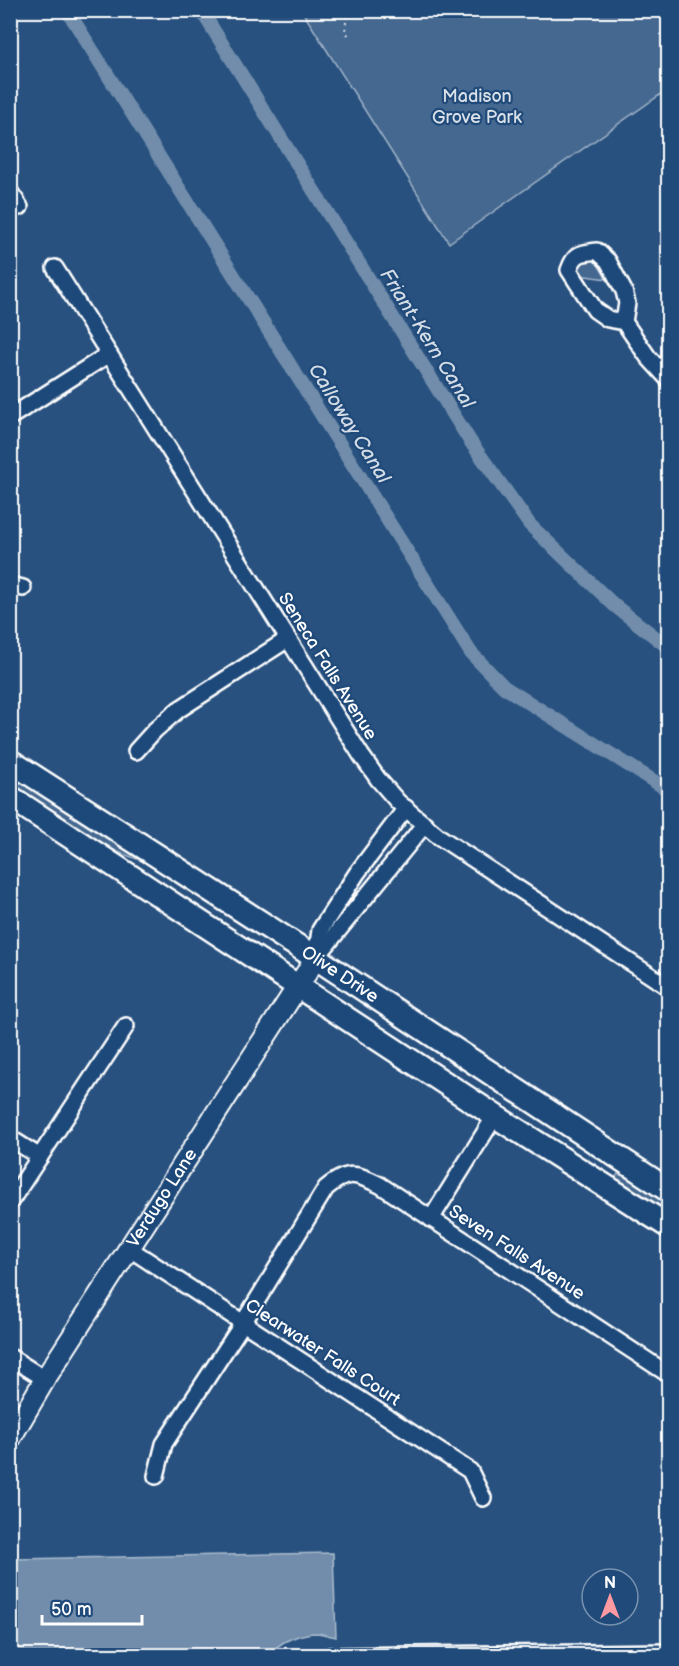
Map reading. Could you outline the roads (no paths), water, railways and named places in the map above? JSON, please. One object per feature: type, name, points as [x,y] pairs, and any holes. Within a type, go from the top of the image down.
[{"type":"main road","name":"Olive Drive","points":[[10,761],[316,958],[669,1190]]},
{"type":"main road","name":"Olive Drive","points":[[10,797],[495,1116],[669,1226]]},
{"type":"main road","points":[[495,1116],[507,1111],[521,1113],[579,1146],[617,1157]]},
{"type":"street","points":[[10,192],[20,207]]},
{"type":"street","points":[[624,322],[608,319],[595,310],[569,270],[573,260],[582,253],[597,252],[608,261],[624,291],[627,303],[624,322],[648,357],[669,379]]},
{"type":"street","name":"Seneca Falls Avenue","points":[[55,268],[378,779],[438,836],[669,987]]},
{"type":"street","points":[[10,417],[109,354]]},
{"type":"street","points":[[136,751],[178,710],[288,639]]},
{"type":"street","points":[[316,958],[320,930],[357,873],[406,808]]},
{"type":"street","points":[[316,958],[424,824]]},
{"type":"street","name":"Verdugo Lane","points":[[10,1439],[45,1379],[316,958]]},
{"type":"street","points":[[10,1202],[126,1026]]},
{"type":"street","points":[[431,1219],[495,1116]]},
{"type":"street","points":[[10,1138],[40,1157]]},
{"type":"street","name":"Seven Falls Avenue","points":[[243,1323],[326,1188],[340,1177],[351,1175],[363,1177],[380,1185],[669,1374]]},
{"type":"street","name":"Clearwater Falls Court","points":[[130,1249],[470,1471],[483,1498]]},
{"type":"street","points":[[156,1476],[164,1444],[243,1323]]},
{"type":"street","points":[[10,1357],[45,1379]]},
{"type":"street","points":[[330,1656],[669,1652]]},
{"type":"waterway","name":"Calloway Canal","points":[[67,10],[471,653],[504,687],[668,790]]},
{"type":"waterway","name":"Friant-Kern Canal","points":[[201,10],[470,441],[530,525],[615,606],[668,647]]},
{"type":"park label","name":"Madison Grove Park","points":[[477,106]]}]
